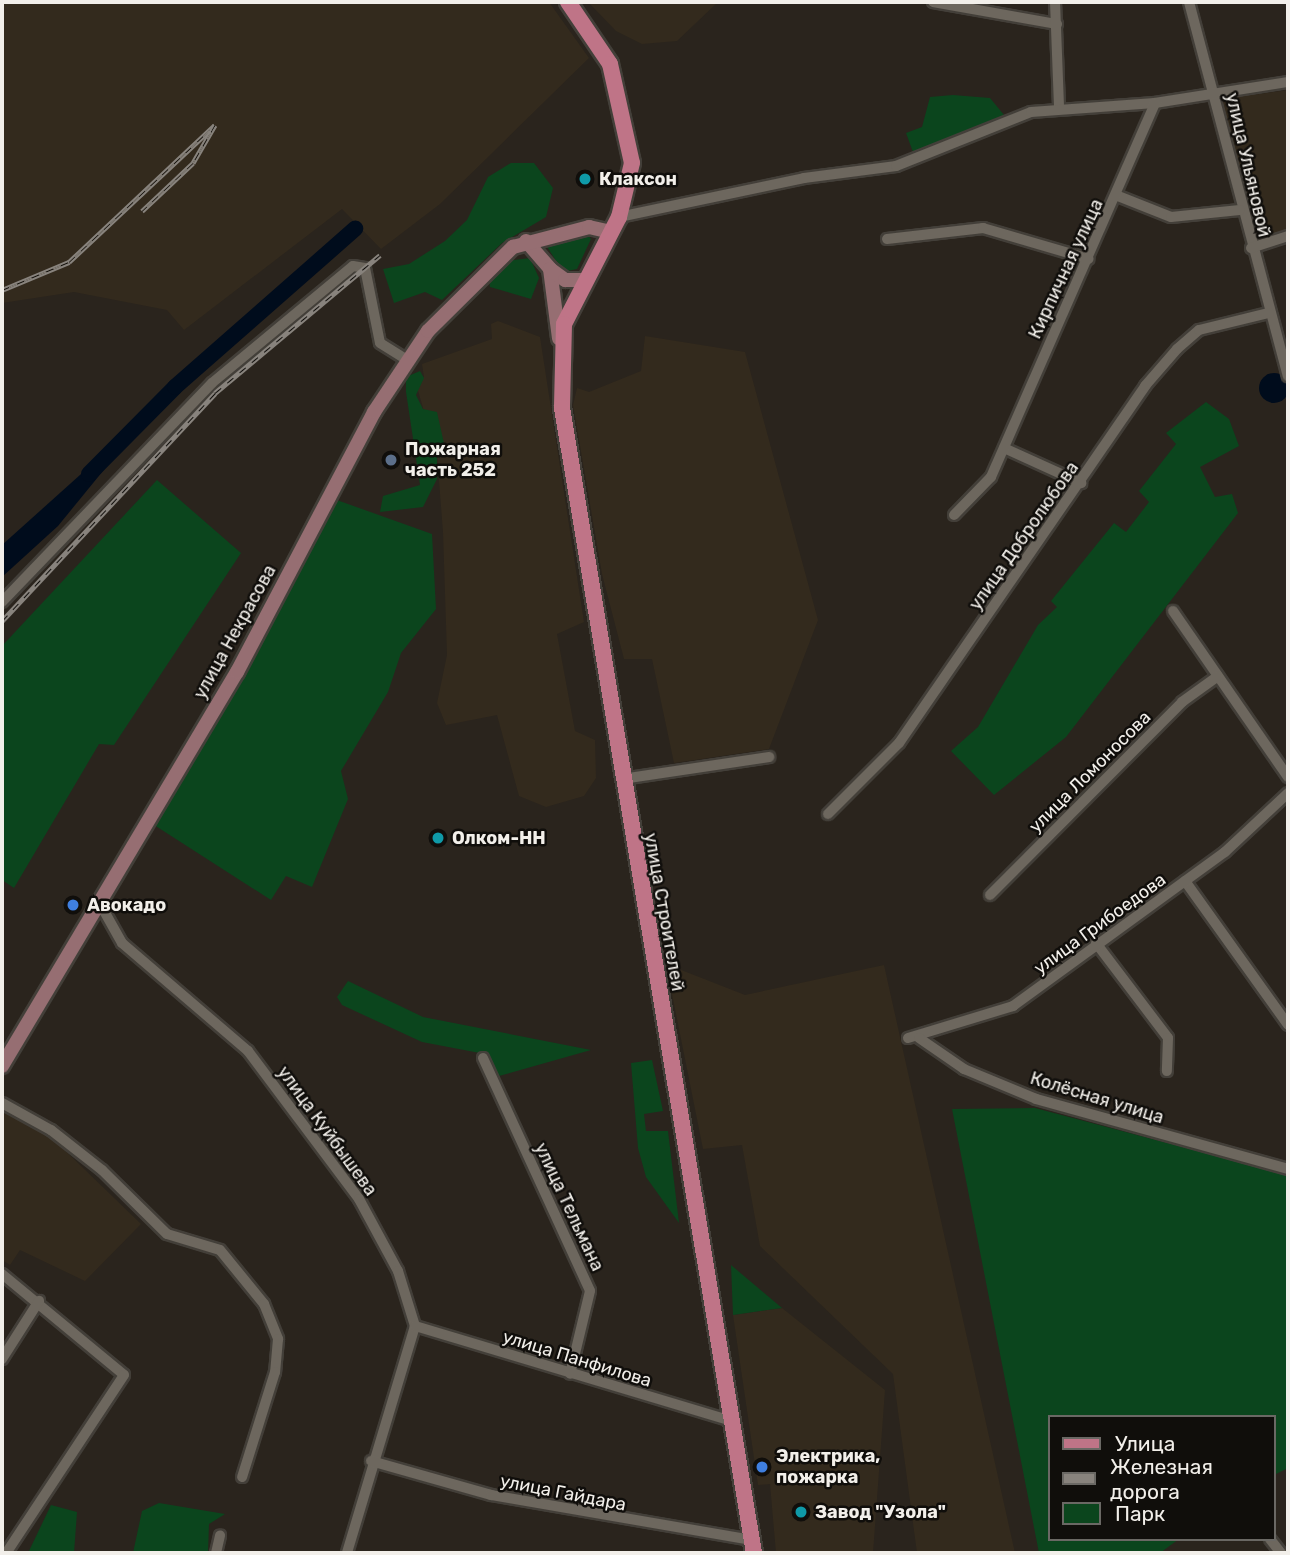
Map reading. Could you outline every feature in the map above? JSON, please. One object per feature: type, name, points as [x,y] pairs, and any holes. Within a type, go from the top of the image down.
[{"type":"main road","name":"улица Строителей","points":[[568,2],[606,54],[626,119],[632,163],[619,217],[583,280],[560,342],[562,408],[752,1547]]},
{"type":"street","points":[[933,2],[1056,24]]},
{"type":"street","points":[[1055,2],[1059,108]]},
{"type":"street","name":"улица Ульяновой","points":[[1189,2],[1216,92],[1240,210],[1288,376]]},
{"type":"street","points":[[619,217],[804,178],[895,166],[1031,112],[1155,103],[1288,82]]},
{"type":"street","name":"Кирпичная улица","points":[[954,515],[991,477],[1118,195],[1155,103]]},
{"type":"street","points":[[1118,195],[1171,216],[1240,210]]},
{"type":"street","name":"улица Некрасова","points":[[2,1066],[237,672],[374,412],[409,361],[462,293],[499,255],[526,241],[589,227],[611,232]]},
{"type":"street","points":[[887,239],[983,228],[1088,259]]},
{"type":"street","points":[[1251,248],[1288,236]]},
{"type":"street","points":[[526,241],[550,269],[565,280],[583,280]]},
{"type":"street","points":[[2,602],[212,383],[353,266],[365,268],[380,343],[409,361]]},
{"type":"street","points":[[550,269],[560,342]]},
{"type":"street","name":"улица Добролюбова","points":[[828,814],[900,743],[1177,349],[1199,330],[1269,313]]},
{"type":"street","points":[[1004,448],[1081,483]]},
{"type":"street","points":[[1173,611],[1288,777]]},
{"type":"street","name":"улица Ломоносова","points":[[990,895],[1182,702],[1218,676]]},
{"type":"street","points":[[622,779],[769,757]]},
{"type":"street","name":"улица Грибоедова","points":[[908,1038],[1013,1006],[1096,943],[1185,881],[1288,793]]},
{"type":"street","points":[[1185,881],[1288,1025]]},
{"type":"street","name":"улица Куйбышева","points":[[99,902],[122,943],[248,1051],[351,1188],[398,1271],[415,1326]]},
{"type":"street","points":[[1096,943],[1168,1038],[1167,1071]]},
{"type":"street","name":"Колёсная улица","points":[[908,1038],[927,1039],[940,1056],[1036,1099],[1288,1169]]},
{"type":"street","name":"улица Тельмана","points":[[483,1058],[590,1291],[570,1374]]},
{"type":"street","points":[[2,1103],[78,1152],[167,1234],[220,1250],[264,1304],[278,1339],[275,1372],[242,1477]]},
{"type":"street","points":[[2,1274],[39,1301],[124,1375],[6,1553]]},
{"type":"street","points":[[2,1359],[39,1301]]},
{"type":"street","points":[[347,1553],[371,1461],[415,1326]]},
{"type":"street","name":"улица Панфилова","points":[[415,1326],[731,1421]]},
{"type":"street","name":"улица Гайдара","points":[[371,1461],[491,1495],[752,1547]]},
{"type":"street","points":[[216,1553],[220,1535]]},
{"type":"shaded area","points":[[2,2],[549,2],[589,58],[440,204],[381,249],[342,209],[184,330],[167,310],[74,292],[2,303]]},
{"type":"shaded area","points":[[588,2],[718,2],[677,41],[642,44],[616,31]]},
{"type":"shaded area","points":[[1288,90],[1288,231],[1258,241],[1222,99]]},
{"type":"shaded area","points":[[498,321],[540,337],[584,622],[557,634],[575,731],[595,740],[596,778],[584,796],[546,807],[519,796],[497,715],[446,725],[437,703],[447,655],[443,532],[437,455],[416,384],[424,377],[422,364],[492,339],[491,324]]},
{"type":"shaded area","points":[[645,336],[745,352],[818,620],[769,749],[674,763],[652,659],[624,659],[602,574],[573,405],[577,388],[589,392],[641,371]]},
{"type":"shaded area","points":[[666,964],[745,995],[884,965],[1015,1553],[917,1553],[893,1374],[760,1246],[742,1145],[703,1149]]},
{"type":"shaded area","points":[[2,1112],[50,1136],[141,1224],[85,1281],[20,1250],[10,1265],[2,1260]]},
{"type":"shaded area","name":"Завод \"Узола\"","points":[[782,1308],[885,1390],[873,1553],[776,1553],[770,1484],[758,1485],[733,1315]]},
{"type":"green space","points":[[953,95],[990,98],[1004,115],[913,152],[906,133],[922,127],[930,97]]},
{"type":"green space","points":[[511,163],[534,163],[553,188],[546,217],[502,243],[442,300],[425,292],[394,303],[383,269],[409,264],[445,241],[467,220],[488,177]]},
{"type":"green space","points":[[587,234],[591,239],[577,269],[563,272],[546,245]]},
{"type":"green space","points":[[530,258],[539,278],[531,299],[490,287],[489,277],[506,261]]},
{"type":"green space","points":[[420,371],[424,378],[416,395],[423,409],[437,412],[445,448],[437,455],[437,479],[423,507],[380,512],[383,496],[420,485],[406,377]]},
{"type":"green space","points":[[1206,402],[1229,419],[1239,446],[1200,467],[1215,497],[1232,494],[1238,513],[1066,737],[994,795],[951,751],[978,727],[1038,625],[1057,607],[1051,601],[1114,523],[1126,532],[1149,502],[1139,491],[1176,444],[1166,433]]},
{"type":"green space","points":[[157,480],[241,553],[114,745],[99,744],[14,888],[2,880],[2,646]]},
{"type":"green space","points":[[334,499],[432,534],[436,609],[401,653],[388,692],[341,771],[348,799],[312,887],[286,876],[271,900],[151,823],[265,634]]},
{"type":"green space","points":[[348,981],[423,1017],[591,1050],[499,1076],[485,1054],[422,1042],[342,1005],[337,997]]},
{"type":"green space","points":[[652,1060],[663,1111],[644,1114],[646,1131],[668,1131],[679,1223],[646,1177],[638,1148],[631,1063]]},
{"type":"green space","points":[[1035,1108],[1288,1175],[1288,1468],[1276,1474],[1276,1415],[1048,1415],[1048,1541],[1176,1541],[1160,1553],[1039,1553],[952,1109]]},
{"type":"green space","points":[[731,1265],[763,1292],[782,1308],[733,1315]]},
{"type":"green space","points":[[159,1503],[225,1514],[209,1524],[208,1553],[133,1553],[142,1511]]},
{"type":"green space","points":[[51,1505],[77,1512],[74,1553],[28,1553]]},
{"type":"water","points":[[1274,373],[1285,377],[1289,388],[1285,399],[1274,403],[1263,399],[1259,388],[1263,377]]},
{"type":"water","points":[[100,457],[107,466],[58,526],[2,577],[2,545]]},
{"type":"waterway","points":[[89,474],[175,387],[355,229]]},
{"type":"railway","points":[[2,290],[69,262],[215,125],[193,163],[142,211]]},
{"type":"railway","points":[[2,621],[215,393],[380,255]]},
{"type":"place","name":"Клаксон","points":[[585,179]]},
{"type":"place","name":"Пожарная часть 252","points":[[391,460]]},
{"type":"place","name":"Олком-НН","points":[[438,838]]},
{"type":"place","name":"Авокадо","points":[[73,905]]},
{"type":"place","name":"Электрика, пожарка","points":[[762,1467]]},
{"type":"place","name":"Завод \"Узола\"","points":[[801,1512]]}]
